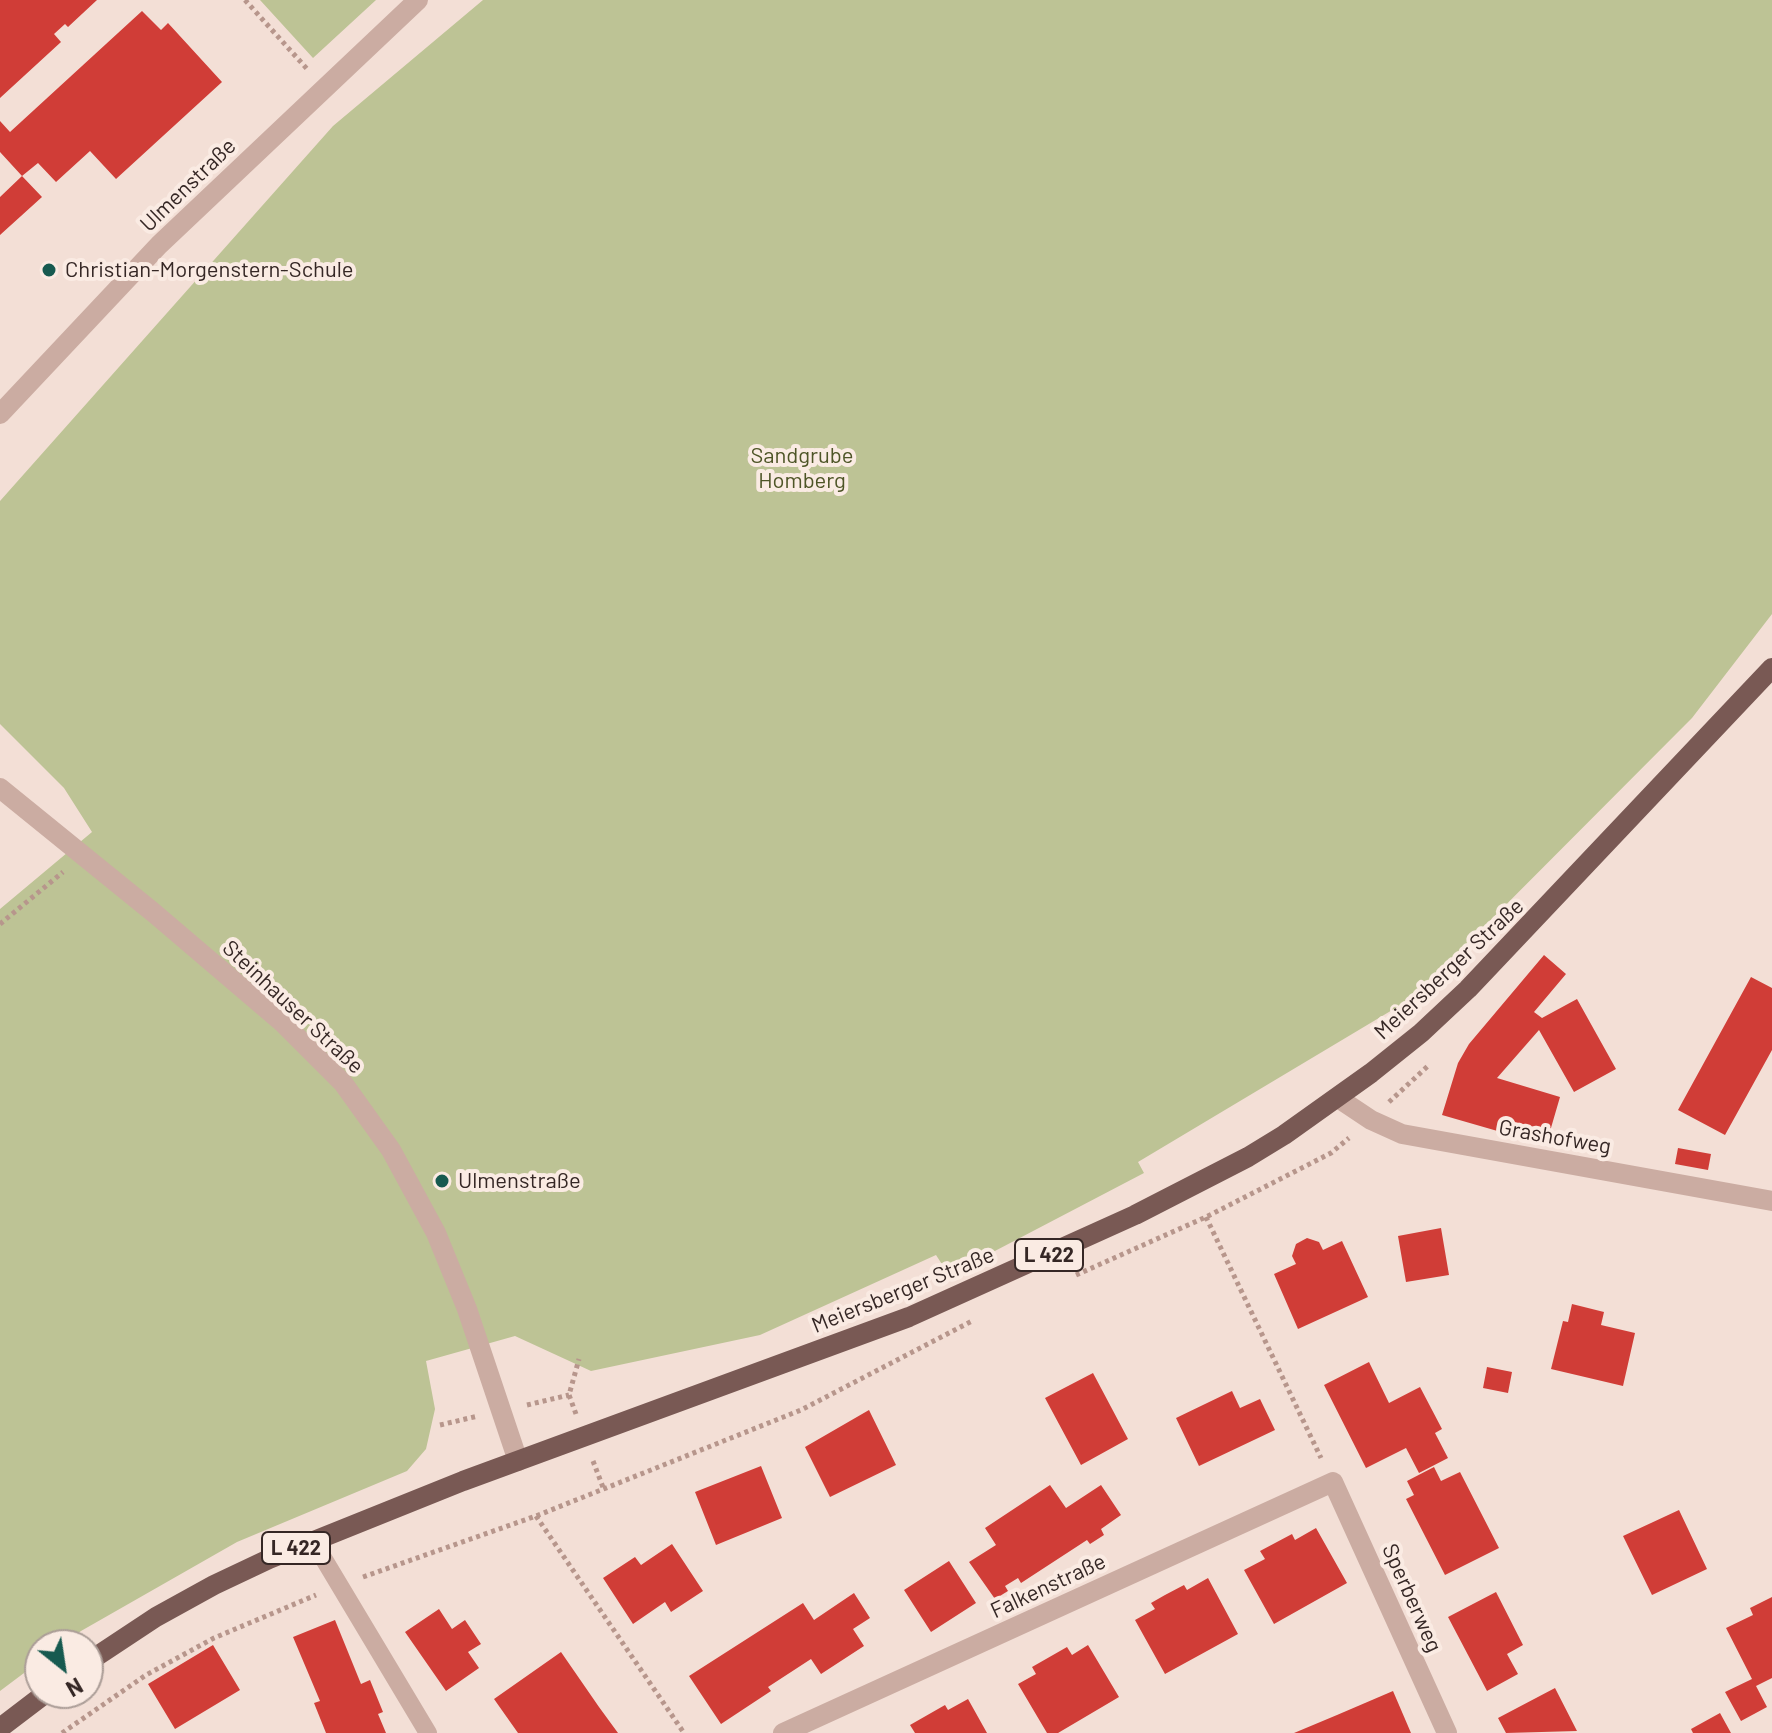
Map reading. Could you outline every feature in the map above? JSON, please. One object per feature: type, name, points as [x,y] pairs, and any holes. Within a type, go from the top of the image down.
[{"type":"main road","name":"Meiersberger Straße","points":[[104,1651],[156,1617],[214,1585],[313,1541],[518,1461],[909,1317],[1135,1215],[1248,1157],[1338,1098],[1421,1033],[1468,989],[1772,668]]},
{"type":"main road","points":[[0,1728],[25,1709]]},
{"type":"street","name":"Ulmenstraße","points":[[0,414],[159,245],[418,0]]},
{"type":"street","name":"Steinhauser Straße","points":[[0,788],[283,1023],[343,1083],[391,1150],[436,1233],[467,1309],[518,1461]]},
{"type":"street","name":"Grashofweg","points":[[1338,1098],[1371,1120],[1402,1134],[1772,1201]]},
{"type":"street","name":"Falkenstraße","points":[[783,1733],[1333,1482]]},
{"type":"street","name":"Sperberweg","points":[[1333,1482],[1447,1733]]},
{"type":"lane","points":[[313,1541],[428,1733]]},
{"type":"path","points":[[245,0],[325,88]]},
{"type":"path","points":[[0,924],[82,856]]},
{"type":"path","points":[[1206,1217],[1333,1482]]},
{"type":"path","points":[[536,1516],[684,1733]]},
{"type":"green space","points":[[260,0],[376,0],[313,58]]},
{"type":"green space","name":"Sandgrube Homberg","points":[[483,0],[1772,0],[1772,614],[1692,718],[1414,997],[1138,1162],[1144,1173],[949,1275],[936,1255],[760,1335],[591,1371],[515,1336],[426,1361],[435,1409],[426,1449],[407,1471],[237,1542],[85,1629],[24,1629],[24,1673],[0,1691],[0,909],[92,832],[64,788],[0,724],[0,501],[333,126]]},
{"type":"building","points":[[0,0],[97,0],[68,27],[65,24],[54,34],[61,42],[0,98]]},
{"type":"building","points":[[142,11],[161,30],[168,23],[222,82],[116,179],[90,151],[56,182],[38,163],[22,176],[0,152],[0,121],[10,132]]},
{"type":"building","points":[[22,176],[42,197],[0,235],[0,197]]},
{"type":"building","points":[[1544,955],[1566,974],[1534,1012],[1542,1018],[1577,999],[1616,1069],[1574,1092],[1539,1030],[1497,1078],[1560,1097],[1546,1145],[1442,1115],[1458,1063],[1469,1044]]},
{"type":"building","points":[[1751,977],[1772,988],[1772,1050],[1725,1135],[1678,1110]]},
{"type":"building","points":[[1678,1148],[1711,1154],[1708,1170],[1675,1164]]},
{"type":"building","points":[[1441,1228],[1449,1275],[1406,1282],[1398,1236]]},
{"type":"building","points":[[1307,1238],[1319,1242],[1323,1250],[1342,1241],[1368,1297],[1298,1329],[1274,1274],[1296,1264],[1292,1256],[1296,1244]]},
{"type":"building","points":[[1572,1304],[1604,1312],[1601,1325],[1635,1333],[1623,1386],[1551,1369],[1563,1321],[1568,1322]]},
{"type":"building","points":[[1369,1362],[1389,1403],[1420,1387],[1442,1429],[1435,1433],[1448,1458],[1419,1473],[1406,1448],[1366,1468],[1324,1385]]},
{"type":"building","points":[[1487,1367],[1512,1372],[1508,1393],[1483,1388]]},
{"type":"building","points":[[1093,1373],[1128,1439],[1081,1465],[1045,1398]]},
{"type":"building","points":[[1232,1391],[1240,1408],[1260,1399],[1275,1430],[1199,1466],[1176,1418]]},
{"type":"building","points":[[869,1410],[896,1465],[830,1497],[805,1447]]},
{"type":"building","points":[[761,1466],[782,1518],[716,1545],[695,1492]]},
{"type":"building","points":[[1434,1467],[1441,1481],[1460,1472],[1499,1548],[1445,1575],[1406,1499],[1414,1495],[1407,1481]]},
{"type":"building","points":[[1050,1485],[1066,1508],[1101,1485],[1121,1515],[1101,1529],[1104,1535],[1090,1544],[1087,1540],[1021,1583],[1018,1578],[1005,1586],[1008,1591],[995,1599],[969,1562],[996,1545],[985,1528]]},
{"type":"building","points":[[1679,1510],[1707,1569],[1652,1595],[1623,1536]]},
{"type":"building","points":[[1316,1528],[1347,1583],[1274,1624],[1244,1570],[1265,1559],[1260,1551],[1292,1534],[1295,1540]]},
{"type":"building","points":[[672,1544],[703,1591],[671,1612],[665,1602],[633,1624],[603,1578],[635,1557],[641,1565]]},
{"type":"building","points":[[949,1561],[976,1603],[931,1632],[904,1590]]},
{"type":"building","points":[[1208,1578],[1238,1634],[1165,1674],[1135,1620],[1155,1609],[1151,1603],[1184,1585],[1187,1590]]},
{"type":"building","points":[[1496,1592],[1523,1645],[1507,1654],[1518,1674],[1487,1691],[1448,1617]]},
{"type":"building","points":[[854,1593],[870,1618],[853,1629],[864,1646],[821,1674],[811,1659],[768,1687],[771,1691],[721,1724],[689,1676],[803,1603],[814,1620]]},
{"type":"building","points":[[1772,1597],[1772,1678],[1756,1686],[1767,1707],[1741,1721],[1725,1692],[1752,1679],[1726,1628],[1753,1615],[1750,1608]]},
{"type":"building","points":[[439,1609],[452,1629],[465,1620],[481,1644],[468,1652],[479,1668],[446,1691],[405,1632]]},
{"type":"building","points":[[335,1620],[361,1684],[370,1680],[383,1712],[378,1714],[386,1733],[326,1733],[314,1703],[320,1701],[293,1637]]},
{"type":"building","points":[[213,1645],[240,1690],[175,1729],[148,1684]]},
{"type":"building","points":[[1088,1645],[1119,1697],[1058,1733],[1047,1733],[1018,1684],[1036,1674],[1032,1667],[1067,1647],[1072,1655]]},
{"type":"building","points":[[561,1652],[618,1733],[518,1733],[494,1699]]},
{"type":"building","points":[[1555,1688],[1577,1731],[1506,1733],[1498,1718]]},
{"type":"building","points":[[1393,1691],[1411,1733],[1294,1733],[1337,1715]]},
{"type":"building","points":[[968,1699],[987,1733],[915,1733],[910,1725],[945,1705],[948,1710]]},
{"type":"building","points":[[1720,1713],[1731,1733],[1693,1733],[1691,1729]]},
{"type":"place","name":"Christian-Morgenstern-Schule","points":[[49,270]]},
{"type":"place","name":"Ulmenstraße","points":[[442,1181]]}]
